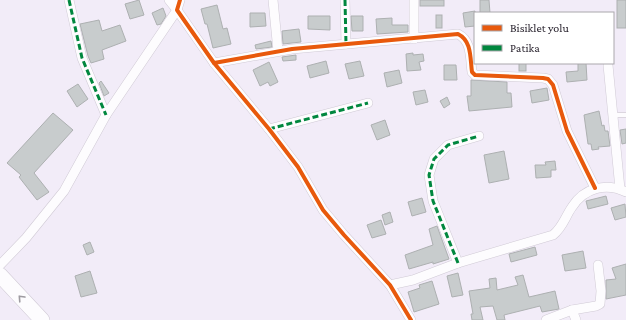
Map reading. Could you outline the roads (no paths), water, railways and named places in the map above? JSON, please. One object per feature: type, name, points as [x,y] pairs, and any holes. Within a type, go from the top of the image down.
[{"type":"highway","points":[[1,281],[42,320]]},
{"type":"street","points":[[69,0],[82,58],[106,115]]},
{"type":"street","points":[[168,0],[177,10],[214,63],[298,166],[323,210],[390,285],[411,320]]},
{"type":"street","points":[[0,265],[26,238],[64,191],[106,115],[177,10],[180,0]]},
{"type":"street","points":[[273,0],[278,51]]},
{"type":"street","points":[[345,0],[346,44]]},
{"type":"street","points":[[414,0],[414,39]]},
{"type":"street","points":[[214,63],[278,51],[458,34],[468,43],[472,72],[475,75],[543,78],[550,81],[553,85],[567,131],[594,188]]},
{"type":"street","points":[[390,285],[413,280],[458,263],[552,235],[561,227],[572,206],[582,196],[594,188],[611,187],[623,190],[612,115],[608,65]]},
{"type":"street","points":[[269,129],[368,103]]},
{"type":"street","points":[[458,263],[433,201],[429,174],[434,159],[448,145],[479,136]]},
{"type":"street","points":[[546,320],[572,310],[600,304],[601,291],[598,265]]},
{"type":"street","points":[[572,310],[576,320]]},
{"type":"lane","points":[[612,115],[626,115]]}]
